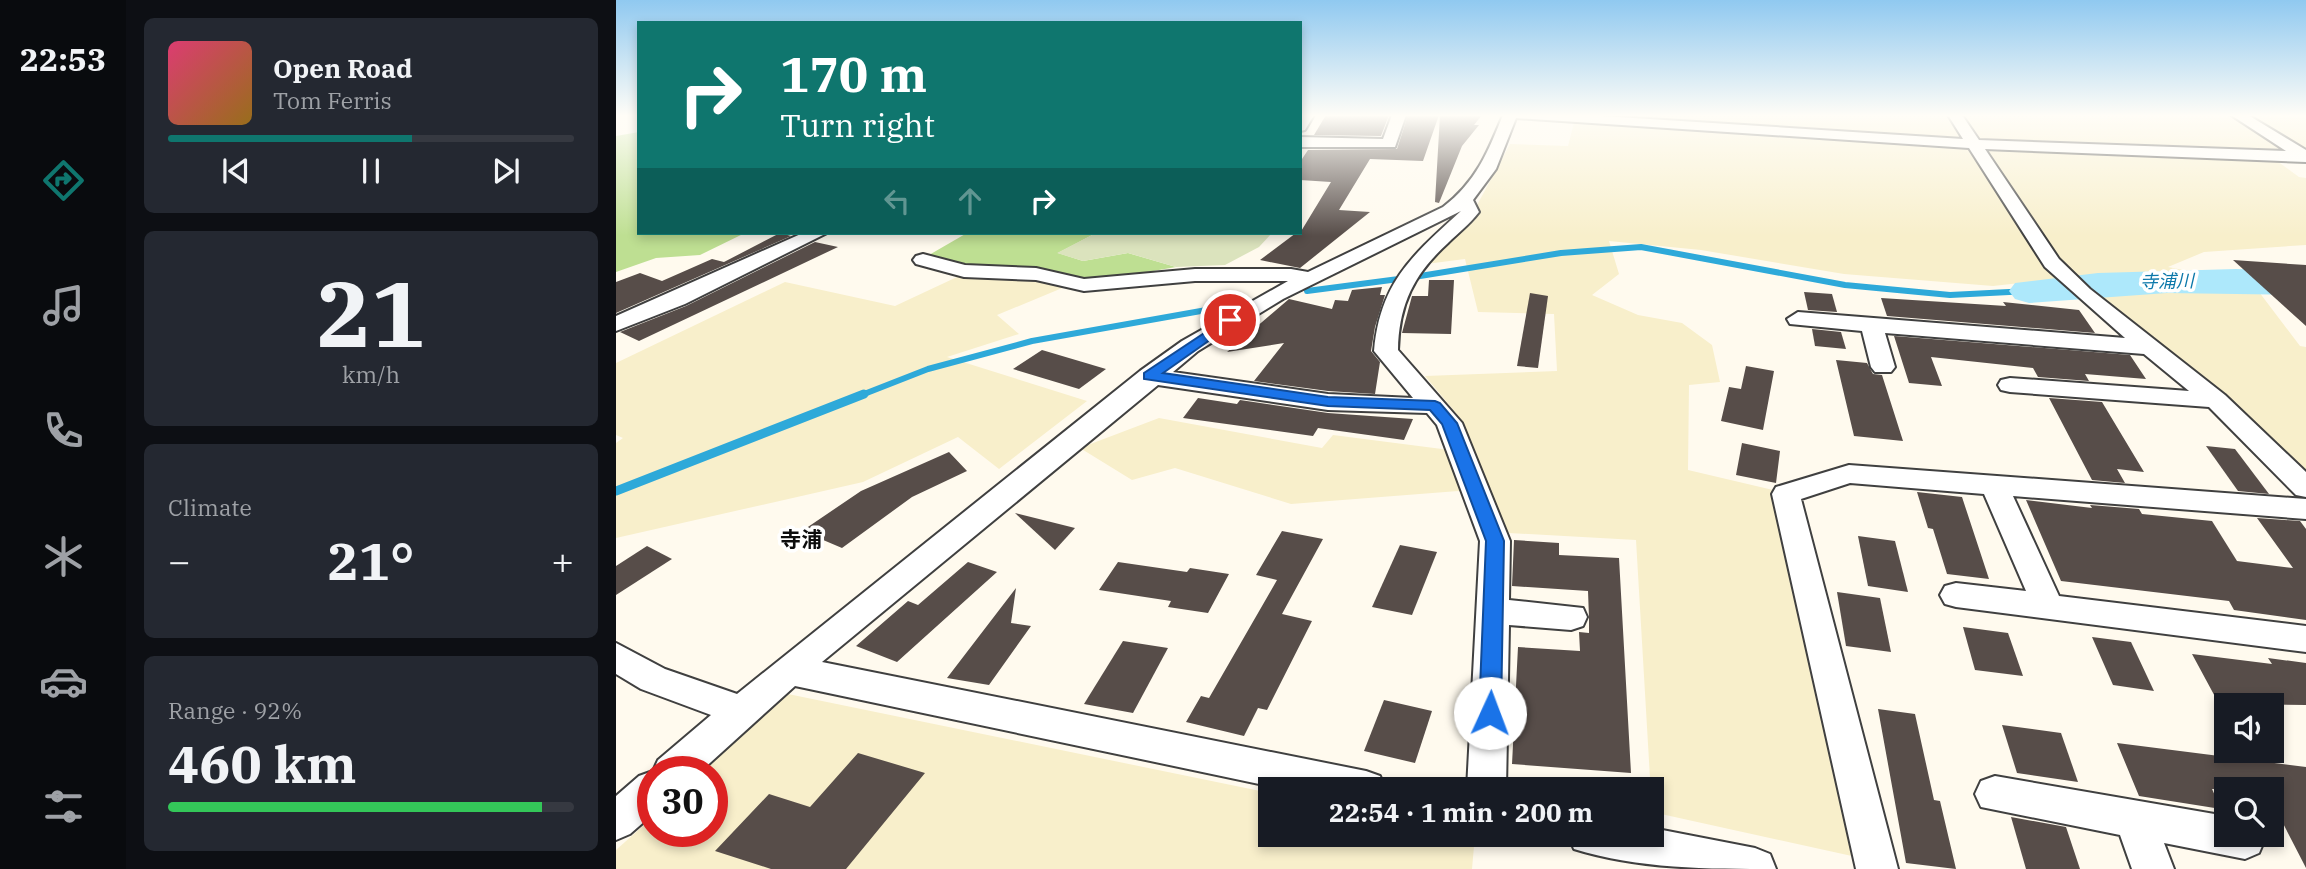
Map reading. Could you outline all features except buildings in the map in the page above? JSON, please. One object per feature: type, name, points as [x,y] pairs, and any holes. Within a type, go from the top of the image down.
[{"type":"street","points":[[690,756],[789,670],[1149,376],[1230,320],[1449,211],[1469,198],[1490,169],[1495,156]]},
{"type":"street","points":[[1981,156],[2052,263],[2075,286],[2216,400],[2306,488]]},
{"type":"street","points":[[2269,156],[2306,157]]},
{"type":"street","points":[[1469,198],[1470,212],[1409,271],[1385,320],[1386,351],[1449,423],[1495,541],[1487,777]]},
{"type":"street","points":[[616,324],[689,294],[814,235]]},
{"type":"street","points":[[1376,247],[1409,271]]},
{"type":"street","points":[[923,260],[964,271],[1036,274],[1084,285],[1195,275],[1291,275],[1310,279]]},
{"type":"street","points":[[1798,319],[2149,347]]},
{"type":"street","points":[[1872,325],[1883,367]]},
{"type":"street","points":[[1149,376],[1328,401],[1435,406]]},
{"type":"street","points":[[2010,385],[2216,400]]},
{"type":"street","points":[[1877,869],[1786,494],[1849,474],[2306,509]]},
{"type":"street","points":[[1994,484],[2048,606]]},
{"type":"street","points":[[1956,595],[2306,639]]},
{"type":"street","points":[[1493,611],[1571,617]]},
{"type":"street","points":[[616,657],[653,679],[742,711]]},
{"type":"street","points":[[789,670],[1308,777]]},
{"type":"street","points":[[1995,794],[2214,834]]},
{"type":"street","points":[[616,821],[637,803]]},
{"type":"street","points":[[2134,820],[2153,869]]},
{"type":"street","points":[[1647,847],[1755,869]]},
{"type":"shaded area","points":[[1504,156],[2270,156],[2299,177],[2306,178],[2306,245],[2204,252],[2168,267],[2253,284],[2300,346],[2306,347],[2306,470],[2231,400],[2077,277],[1993,286],[1844,274],[1701,250],[1609,241],[1619,274],[1592,295],[1638,315],[1682,323],[1712,345],[1720,382],[1689,385],[1688,470],[1773,490],[1861,858],[1664,815],[1664,777],[1650,777],[1636,540],[1509,533],[1484,489],[1291,504],[1175,468],[1132,480],[1080,448],[1159,418],[1322,448],[1333,435],[1473,453],[1461,419],[1425,376],[1557,371],[1554,314],[1478,312],[1465,259],[1426,264],[1476,207]]},
{"type":"shaded area","points":[[957,277],[1030,277],[1067,286],[997,315],[1019,334],[947,357],[1087,401],[999,469],[958,437],[863,482],[616,538],[616,443],[623,438],[616,435],[616,363],[785,282],[895,306]]},
{"type":"shaded area","points":[[788,694],[1258,791],[1258,847],[1474,847],[1472,869],[616,869],[616,850],[637,831],[637,847],[728,847],[728,756],[720,756]]},
{"type":"green space","points":[[616,156],[637,156],[637,235],[741,235],[700,255],[656,258],[616,272]]},
{"type":"green space","points":[[964,235],[1092,235],[1058,253],[1083,261],[1128,253],[1176,267],[1067,286],[1030,277],[957,277],[929,255]]},
{"type":"green space","points":[[1092,235],[1270,235],[1259,247],[1225,265],[1176,267],[1128,253],[1083,261],[1057,253]]},
{"type":"waterway","points":[[1307,291],[1561,253],[1641,247],[1845,285],[1950,295],[2029,291]]},
{"type":"waterway","name":"寺浦川","points":[[2029,291],[2167,281],[2306,283]]},
{"type":"waterway","points":[[859,396],[928,369],[1032,341],[1229,306]]},
{"type":"waterway","points":[[616,491],[864,394]]},
{"type":"district","name":"寺浦","points":[[801,539]]},
{"type":"route","points":[[1230,320],[1149,376],[1169,376],[1219,386],[1328,401],[1380,406],[1435,406],[1449,423],[1495,541],[1490,713]]}]
